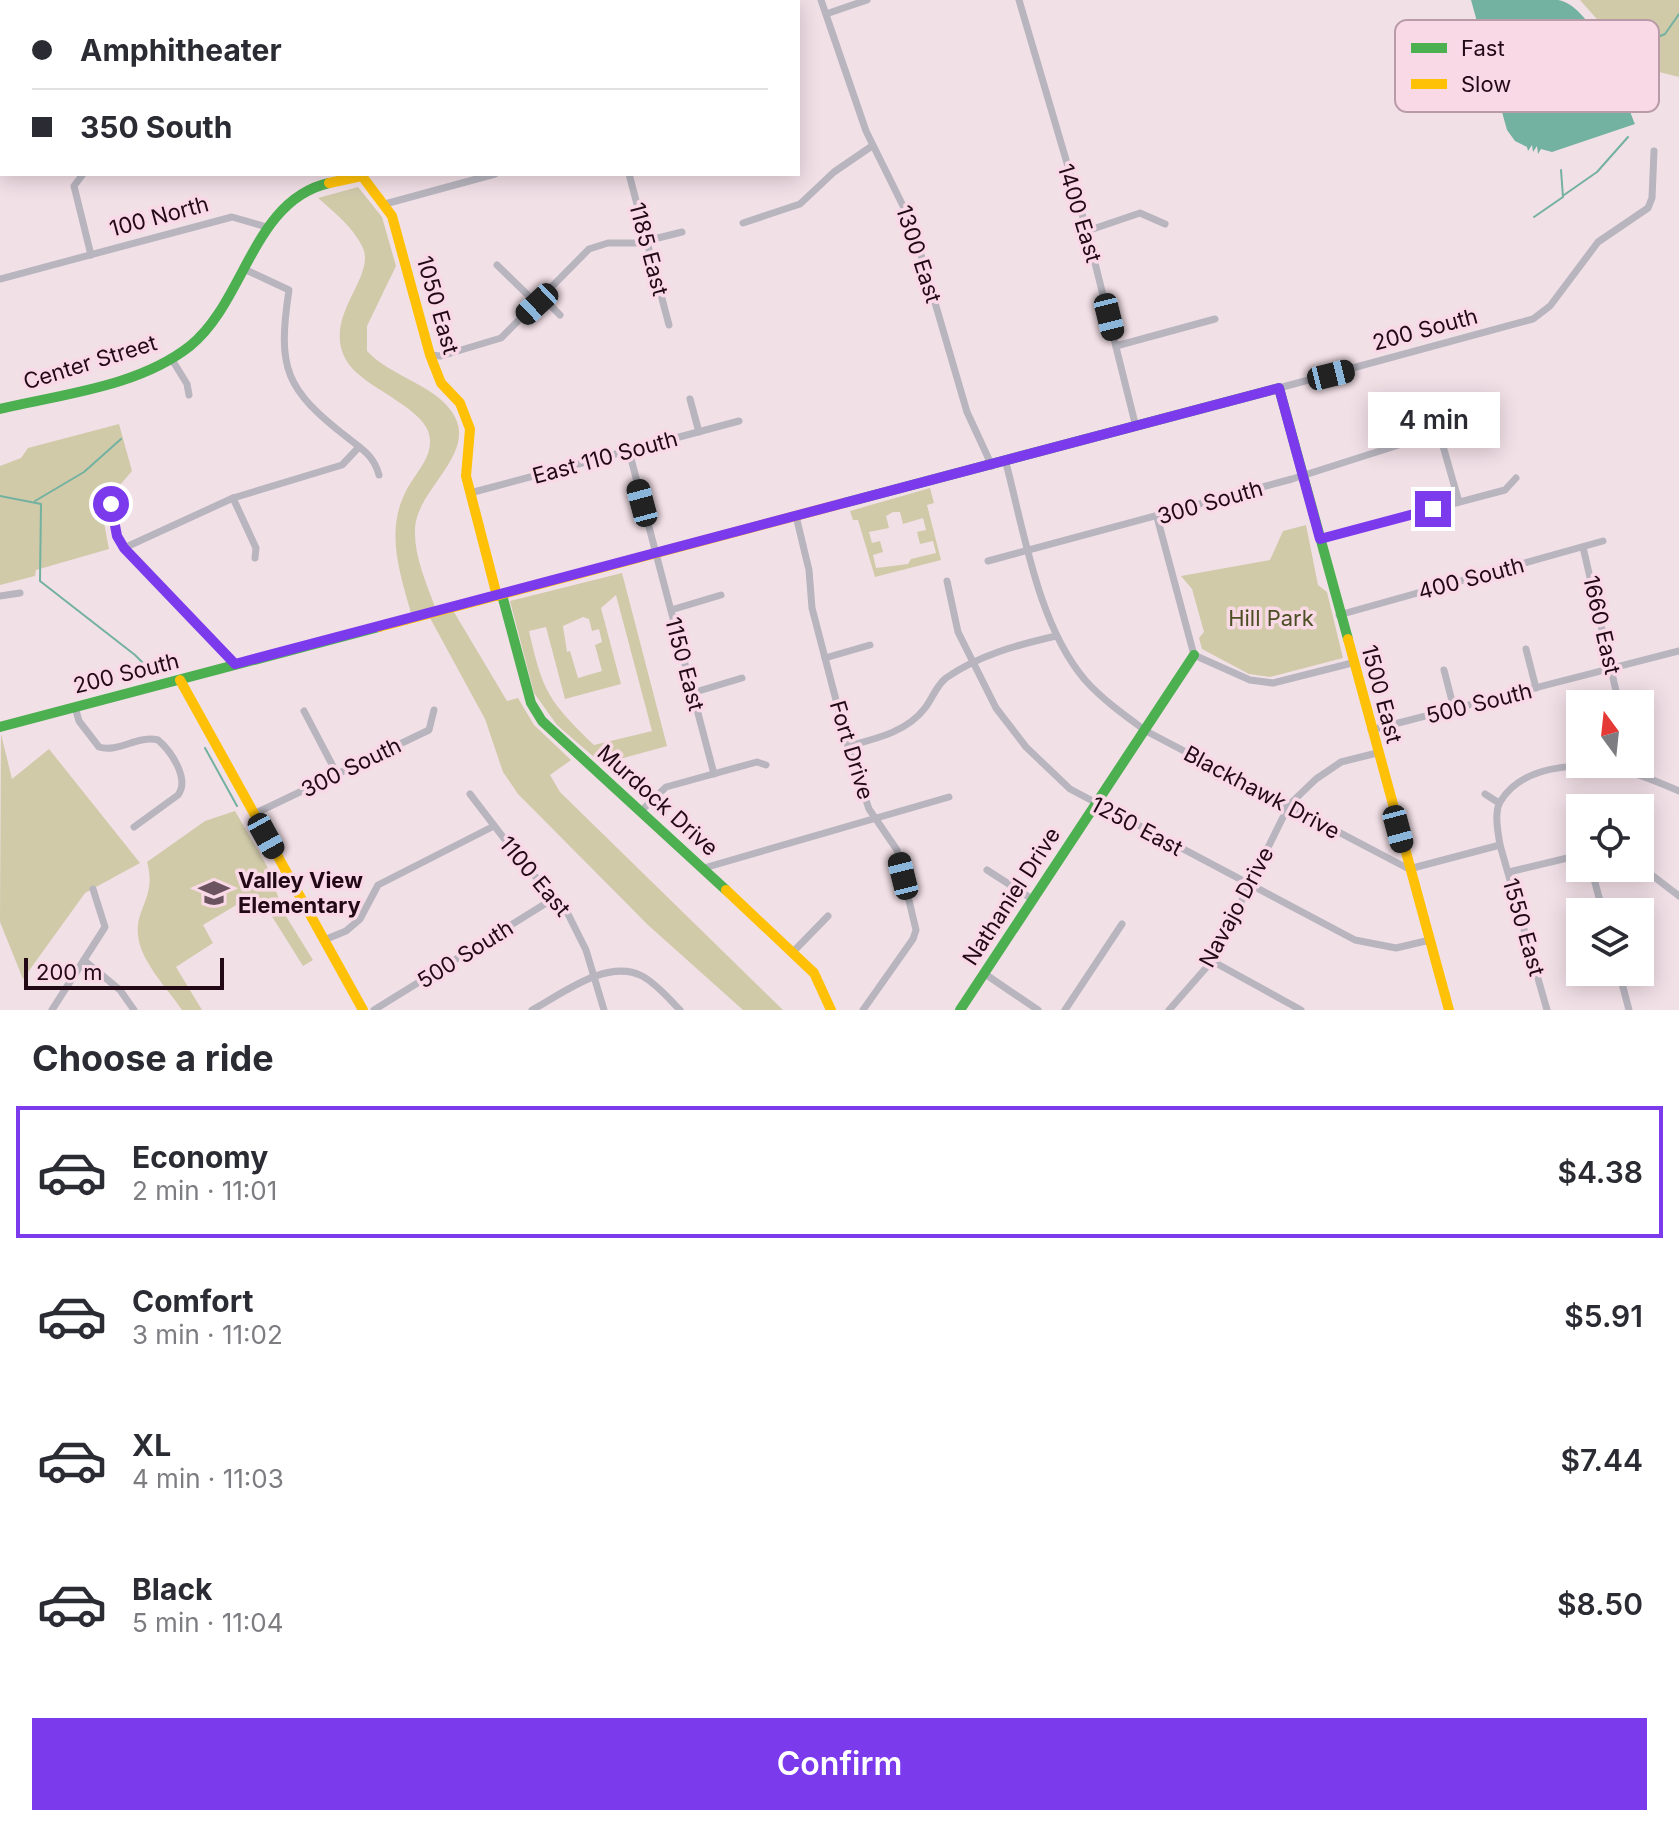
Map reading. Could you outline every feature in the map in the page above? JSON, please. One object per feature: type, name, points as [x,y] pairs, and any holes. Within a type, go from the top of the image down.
[{"type":"street","name":"1300 East","points":[[821,0],[872,146],[912,224],[967,412],[993,466]]},
{"type":"street","points":[[826,14],[867,0]]},
{"type":"street","name":"1400 East","points":[[1019,0],[1087,231],[1136,427]]},
{"type":"street","points":[[743,223],[800,204],[834,172],[872,146]]},
{"type":"street","name":"200 South","points":[[0,727],[1006,463],[1533,319],[1550,306],[1589,251],[1648,208],[1652,198],[1654,151]]},
{"type":"street","points":[[82,176],[74,186],[91,255]]},
{"type":"street","points":[[267,227],[301,196],[322,185],[358,176]]},
{"type":"street","name":"1050 East","points":[[362,176],[370,191],[385,204],[396,226],[430,355],[441,383],[460,403],[470,429],[466,476],[500,596]]},
{"type":"street","points":[[453,176],[455,185]]},
{"type":"street","points":[[385,204],[488,176]]},
{"type":"street","name":"1185 East","points":[[630,176],[669,325]]},
{"type":"street","points":[[1087,231],[1140,213],[1165,224]]},
{"type":"street","name":"100 North","points":[[0,279],[232,217],[267,227]]},
{"type":"street","name":"Center Street","points":[[0,409],[142,372],[171,358],[208,328],[267,227]]},
{"type":"street","points":[[430,355],[441,356],[501,338],[589,249],[608,243],[646,241],[682,232]]},
{"type":"street","points":[[497,265],[560,315]]},
{"type":"street","points":[[244,269],[285,285],[289,290],[283,348],[293,383],[314,410],[375,459],[379,475]]},
{"type":"street","points":[[1116,346],[1215,319]]},
{"type":"street","points":[[171,358],[187,384],[189,395]]},
{"type":"street","name":"1500 East","points":[[1279,388],[1449,1010]]},
{"type":"street","points":[[690,399],[699,432]]},
{"type":"street","name":"East 110 South","points":[[470,493],[739,421]]},
{"type":"street","name":"300 South","points":[[988,561],[1157,517],[1430,435],[1441,439],[1459,502]]},
{"type":"street","points":[[124,548],[233,498],[342,465],[359,447]]},
{"type":"street","name":"1150 East","points":[[629,451],[714,774]]},
{"type":"street","points":[[1006,463],[1029,551]]},
{"type":"street","points":[[1320,539],[1505,490],[1516,478]]},
{"type":"street","points":[[233,498],[256,548],[255,558]]},
{"type":"street","points":[[111,504],[117,536],[124,548],[235,664]]},
{"type":"street","name":"Fort Drive","points":[[796,516],[825,658],[848,746],[862,793],[897,850],[916,930],[913,939],[863,1010]]},
{"type":"street","points":[[1157,517],[1194,655],[1250,680],[1273,683],[1352,663]]},
{"type":"street","name":"400 South","points":[[1339,615],[1603,541]]},
{"type":"street","name":"1660 East","points":[[1583,547],[1616,690]]},
{"type":"street","name":"Blackhawk Drive","points":[[1029,551],[1056,636],[1083,678],[1108,704],[1146,731],[1409,869]]},
{"type":"street","name":"1250 East","points":[[947,581],[958,632],[996,708],[1026,747],[1070,789],[1250,886],[1367,944],[1396,948],[1430,940]]},
{"type":"street","points":[[0,596],[20,593]]},
{"type":"street","points":[[671,610],[721,595]]},
{"type":"street","name":"Murdock Drive","points":[[500,596],[531,703],[542,721],[793,952],[814,973],[831,1010]]},
{"type":"street","points":[[848,746],[908,725],[924,710],[943,681],[971,663],[1015,646],[1056,636]]},
{"type":"street","points":[[825,658],[870,645]]},
{"type":"street","points":[[1526,649],[1536,688]]},
{"type":"street","name":"500 South","points":[[1371,730],[1679,651]]},
{"type":"street","name":"Nathaniel Drive","points":[[960,1010],[1194,655]]},
{"type":"street","points":[[1444,670],[1454,709]]},
{"type":"street","points":[[692,693],[742,678]]},
{"type":"street","points":[[180,680],[363,1010]]},
{"type":"street","points":[[75,707],[79,721],[99,747],[109,748],[148,738],[158,740],[182,777],[183,787],[178,795],[134,827]]},
{"type":"street","name":"300 South","points":[[254,814],[429,730],[434,710]]},
{"type":"street","points":[[304,711],[337,774]]},
{"type":"street","name":"Navajo Drive","points":[[1169,1010],[1212,961],[1289,805],[1316,779],[1341,762],[1377,753]]},
{"type":"street","points":[[641,811],[666,787],[757,762],[766,765]]},
{"type":"street","points":[[1409,869],[1500,845],[1497,823],[1499,803],[1520,781],[1553,769],[1566,768]]},
{"type":"street","points":[[1652,778],[1679,791]]},
{"type":"street","name":"1100 East","points":[[470,794],[556,897],[578,931],[604,1010]]},
{"type":"street","points":[[1485,794],[1499,803]]},
{"type":"street","points":[[704,868],[949,797]]},
{"type":"street","points":[[324,940],[346,931],[360,919],[378,885],[494,826]]},
{"type":"street","name":"1550 East","points":[[1500,845],[1547,1010]]},
{"type":"street","points":[[1509,872],[1566,858]]},
{"type":"street","points":[[987,870],[1032,899]]},
{"type":"street","points":[[1654,877],[1679,896]]},
{"type":"street","points":[[52,1010],[86,962],[105,927],[93,889]]},
{"type":"street","name":"500 South","points":[[374,1010],[556,897]]},
{"type":"street","points":[[793,952],[828,916]]},
{"type":"street","points":[[1065,1010],[1122,924]]},
{"type":"street","points":[[1212,961],[1301,1010]]},
{"type":"street","points":[[86,962],[120,990],[134,1010]]},
{"type":"street","points":[[532,1010],[594,976],[619,971],[649,980],[680,1010]]},
{"type":"street","points":[[985,974],[1038,1010]]},
{"type":"street","points":[[1623,986],[1629,1010]]},
{"type":"green space","points":[[1580,0],[1679,0],[1679,77],[1659,72],[1659,20],[1598,20]]},
{"type":"green space","points":[[358,187],[382,217],[396,266],[367,326],[367,351],[376,360],[444,402],[458,427],[458,442],[453,456],[425,500],[415,529],[419,559],[435,607],[411,613],[395,535],[400,504],[426,459],[430,440],[420,419],[356,373],[348,363],[341,347],[340,331],[343,315],[362,273],[365,260],[363,248],[349,227],[318,198]]},
{"type":"green space","points":[[119,424],[132,471],[101,507],[109,549],[36,570],[35,576],[0,585],[0,466],[21,458],[28,448]]},
{"type":"green space","points":[[930,488],[934,503],[927,505],[941,560],[875,577],[858,520],[853,520],[850,511]],"holes":[[[900,512],[903,524],[923,518],[926,530],[917,532],[920,544],[933,541],[936,553],[911,559],[908,564],[876,568],[873,555],[883,552],[880,541],[872,543],[869,532],[889,528],[886,516]]]},
{"type":"green space","name":"Hill Park","points":[[1306,525],[1318,585],[1327,592],[1343,658],[1270,677],[1249,674],[1202,649],[1199,638],[1204,632],[1192,589],[1181,576],[1270,560],[1283,531]]},
{"type":"green space","points":[[622,573],[667,746],[602,764],[557,725],[534,693],[510,601]],"holes":[[[616,595],[652,731],[594,745],[550,695],[529,631],[546,627],[565,699],[621,684],[601,608]],[[583,617],[589,619],[592,631],[599,629],[602,642],[595,645],[602,671],[578,678],[570,651],[567,652],[563,626]]]},
{"type":"green space","points":[[454,612],[507,701],[518,698],[534,725],[571,760],[550,775],[560,792],[783,1010],[743,1010],[648,925],[518,794],[503,772],[485,719],[430,618]]},
{"type":"green space","points":[[1,734],[12,779],[49,749],[140,863],[85,893],[23,979],[0,922]]},
{"type":"green space","points":[[235,811],[267,866],[284,913],[313,960],[303,966],[268,910],[264,912],[253,895],[203,925],[213,943],[176,967],[202,1010],[182,1010],[149,965],[140,945],[138,926],[149,884],[147,862],[205,821]]},
{"type":"shaded area","points":[[1471,0],[1558,0],[1571,6],[1585,20],[1477,20]]},
{"type":"shaded area","points":[[1502,112],[1630,112],[1635,124],[1552,152],[1541,149],[1538,154],[1537,146],[1533,152],[1532,145],[1528,151],[1507,130]]},
{"type":"waterway","points":[[1659,37],[1665,34],[1679,14]]},
{"type":"waterway","points":[[1564,195],[1597,172],[1628,137]]},
{"type":"waterway","points":[[1534,217],[1563,197],[1561,170]]},
{"type":"waterway","points":[[35,501],[84,472],[121,439]]},
{"type":"waterway","points":[[0,496],[41,504],[40,581],[135,655],[154,674]]},
{"type":"waterway","points":[[205,748],[237,806]]},
{"type":"traffic: fast","points":[[0,409],[123,380],[169,360],[190,346],[209,327],[266,230],[283,209],[303,193],[329,183]]},
{"type":"traffic: fast","points":[[844,503],[1279,388],[1348,639]]},
{"type":"traffic: fast","points":[[502,595],[531,703],[542,721],[726,890]]},
{"type":"traffic: fast","points":[[0,727],[379,627]]},
{"type":"traffic: fast","points":[[960,1010],[1194,655]]},
{"type":"traffic: slow","points":[[329,183],[362,176],[392,216],[430,355],[441,383],[460,403],[470,429],[466,476],[497,596]]},
{"type":"traffic: slow","points":[[379,627],[844,503]]},
{"type":"traffic: slow","points":[[1348,639],[1449,1010]]},
{"type":"traffic: slow","points":[[180,680],[363,1010]]},
{"type":"traffic: slow","points":[[726,890],[814,973],[831,1010]]},
{"type":"place","name":"Valley View Elementary","points":[[214,893]]},
{"type":"route","points":[[111,504],[117,536],[124,548],[235,664],[1006,463],[1279,388],[1279,398],[1320,539],[1433,509]]}]
